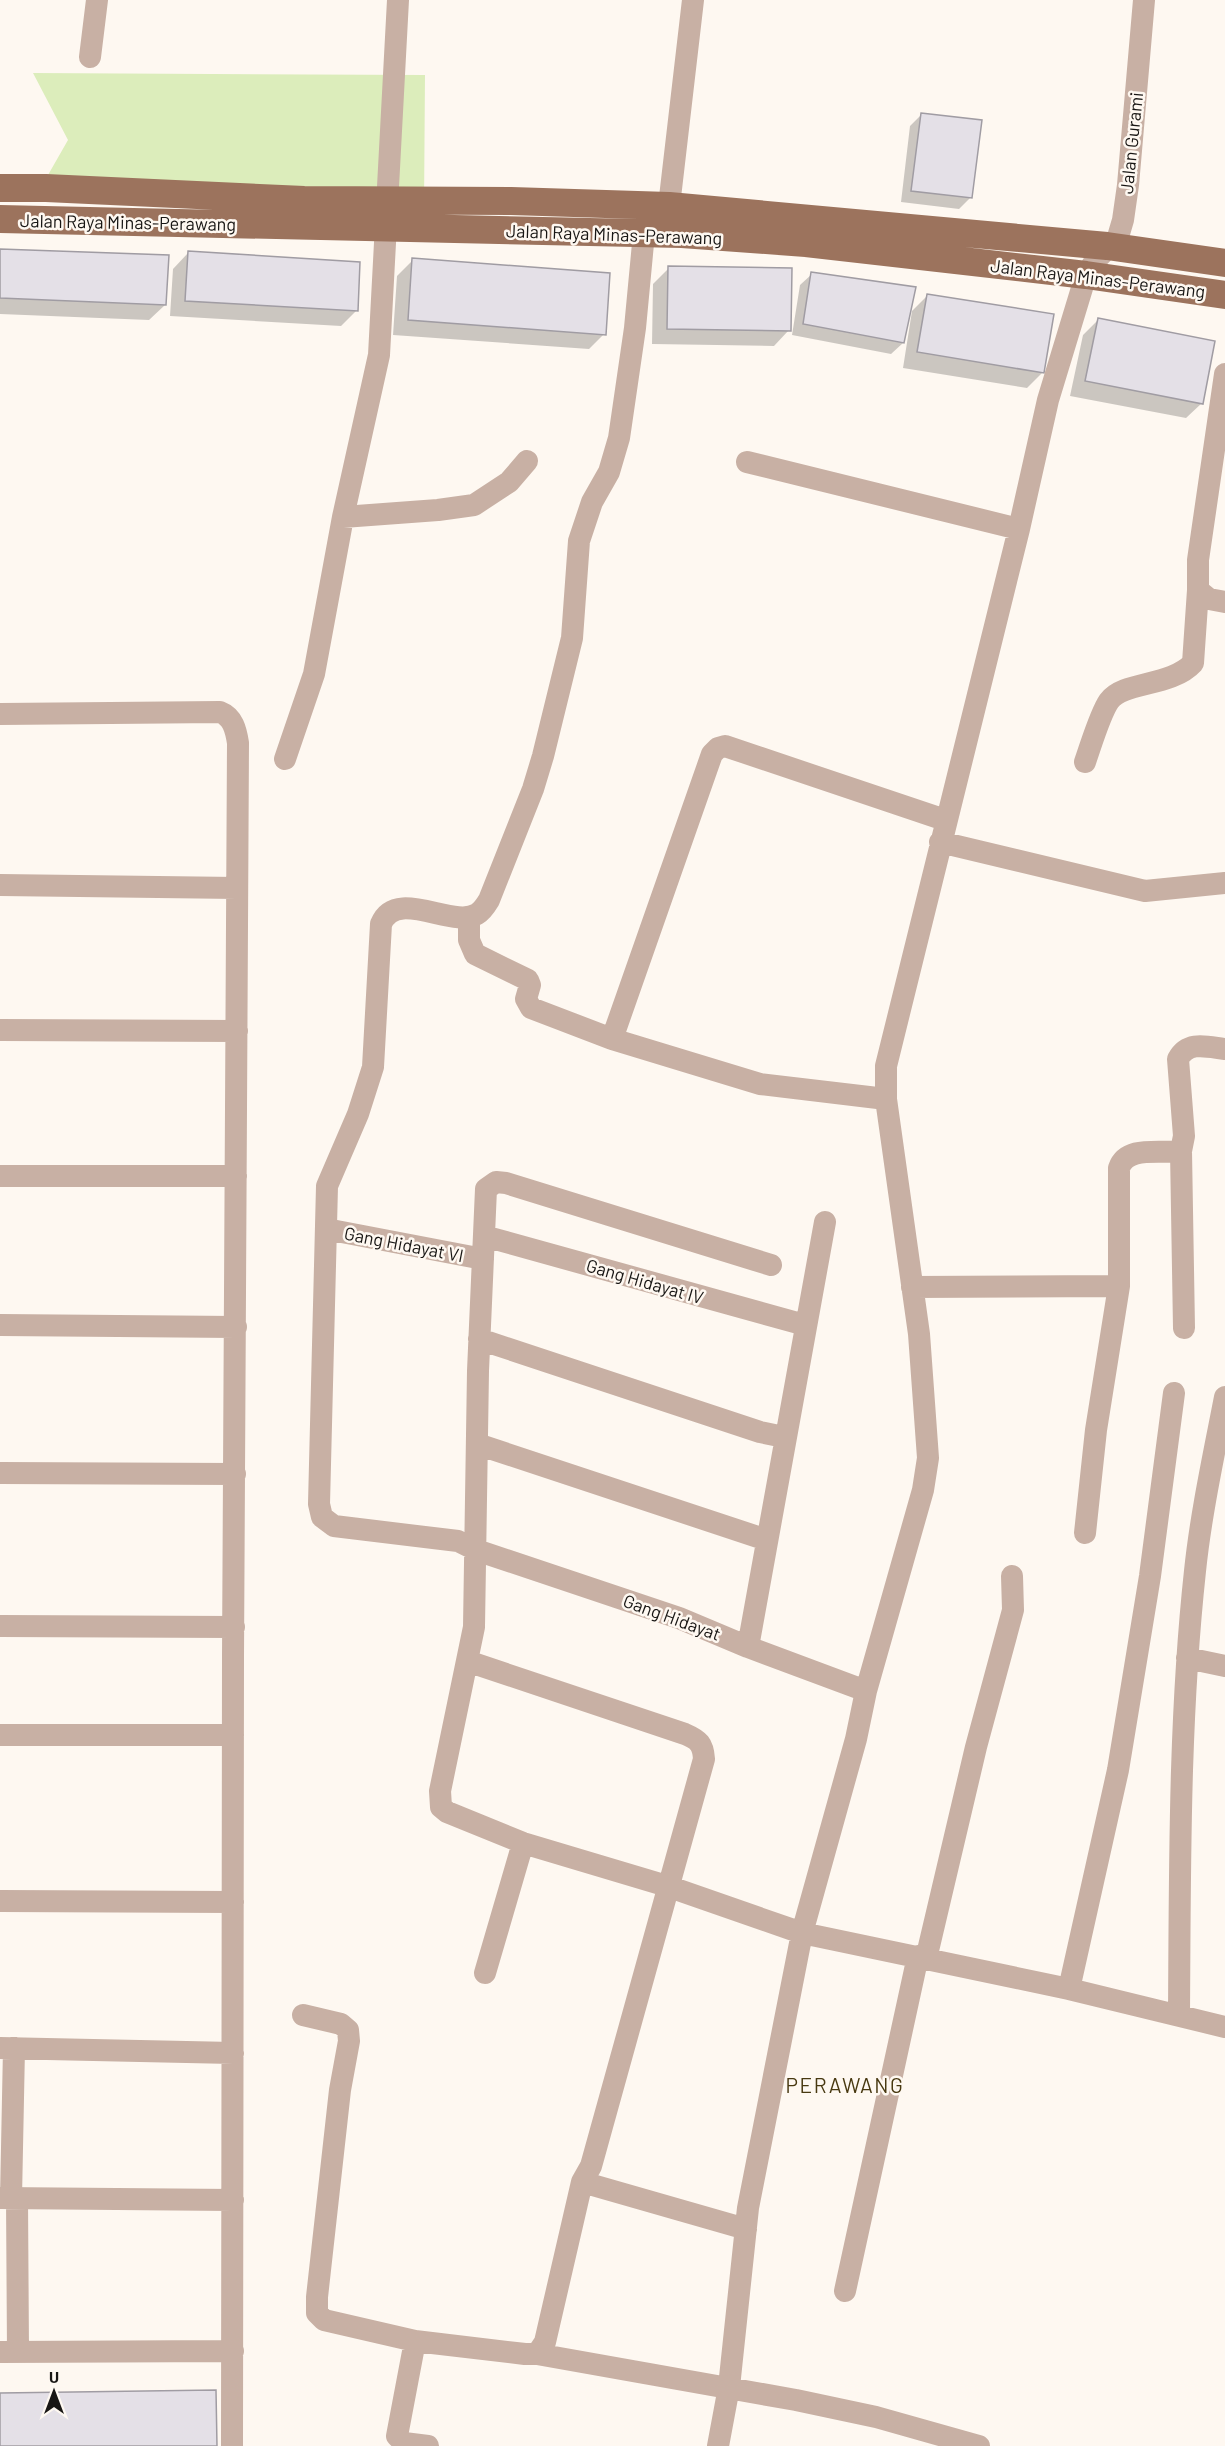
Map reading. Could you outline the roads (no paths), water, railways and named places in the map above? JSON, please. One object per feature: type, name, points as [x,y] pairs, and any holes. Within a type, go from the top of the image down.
[{"type":"main road","name":"Jalan Raya Minas-Perawang","points":[[0,188],[46,188],[304,200],[511,201],[669,206],[1107,246],[1225,263]]},
{"type":"main road","name":"Jalan Raya Minas-Perawang","points":[[0,219],[644,233],[806,243],[1086,275],[1225,295]]},
{"type":"street","points":[[90,57],[97,0]]},
{"type":"street","points":[[285,759],[314,674],[343,517],[379,355],[398,0]]},
{"type":"street","points":[[669,206],[693,0]]},
{"type":"street","name":"Jalan Gurami","points":[[718,2446],[729,2387],[748,2208],[802,1933],[856,1740],[866,1691],[923,1490],[928,1458],[918,1334],[885,1099],[885,1066],[1019,529],[1048,400],[1086,275],[1107,246],[1118,237],[1123,220],[1144,0]]},
{"type":"street","points":[[326,1229],[327,1186],[358,1114],[373,1067],[381,924],[385,916],[392,911],[406,908],[469,918],[480,914],[489,900],[543,756],[572,638],[579,541],[592,502],[609,472],[619,438],[635,328],[644,233]]},
{"type":"street","points":[[1085,762],[1110,700],[1121,692],[1175,677],[1193,663],[1198,560],[1225,374]]},
{"type":"street","points":[[343,517],[474,505],[509,482],[527,461]]},
{"type":"street","points":[[747,462],[1019,529]]},
{"type":"street","points":[[1198,590],[1209,599],[1225,602]]},
{"type":"street","points":[[0,714],[220,712],[225,714],[236,729],[238,743],[232,2446]]},
{"type":"street","points":[[612,1039],[712,754],[718,747],[725,746],[943,831],[1145,891],[1225,883]]},
{"type":"street","points":[[0,885],[237,888]]},
{"type":"street","points":[[469,918],[469,940],[476,954],[528,980],[530,985],[526,999],[531,1008],[612,1039],[760,1084],[885,1099]]},
{"type":"street","points":[[0,1030],[237,1031]]},
{"type":"street","points":[[1184,1328],[1181,1151],[1184,1136],[1178,1059],[1186,1048],[1192,1046],[1225,1050]]},
{"type":"street","points":[[1085,1533],[1096,1430],[1119,1286],[1119,1168],[1121,1160],[1133,1153],[1181,1151]]},
{"type":"street","points":[[0,1176],[236,1176]]},
{"type":"street","points":[[771,1265],[496,1182],[489,1185],[485,1191],[479,1339],[474,1627],[440,1791],[440,1803],[447,1812],[523,1843],[667,1886],[802,1933],[1069,1989],[1225,2027]]},
{"type":"street","points":[[748,1647],[784,1437],[825,1222]]},
{"type":"street","name":"Gang Hidayat VI","points":[[326,1229],[483,1259]]},
{"type":"street","name":"Gang Hidayat","points":[[326,1229],[319,1504],[322,1517],[334,1526],[458,1541],[476,1550],[679,1618],[748,1647],[866,1691]]},
{"type":"street","name":"Gang Hidayat IV","points":[[484,1236],[805,1325]]},
{"type":"street","points":[[912,1287],[1119,1286]]},
{"type":"street","points":[[0,1325],[236,1327]]},
{"type":"street","points":[[479,1339],[760,1432],[784,1437]]},
{"type":"street","points":[[1069,1989],[1118,1770],[1150,1576],[1174,1393]]},
{"type":"street","points":[[1179,2015],[1181,1751],[1187,1658],[1195,1569],[1223,1424],[1225,1397]]},
{"type":"street","points":[[477,1444],[767,1540]]},
{"type":"street","points":[[0,1473],[235,1474]]},
{"type":"street","points":[[845,2291],[922,1957],[1013,1610],[1012,1576]]},
{"type":"street","points":[[0,1626],[234,1627]]},
{"type":"street","points":[[1187,1658],[1225,1666]]},
{"type":"street","points":[[467,1661],[698,1740],[703,1748],[704,1759],[591,2166],[582,2182],[545,2342],[537,2354]]},
{"type":"street","points":[[0,1734],[233,1735]]},
{"type":"street","points":[[485,1973],[523,1843]]},
{"type":"street","points":[[0,1901],[233,1902]]},
{"type":"street","points":[[303,2015],[341,2024],[348,2030],[349,2041],[316,2297],[317,2313],[324,2320],[415,2341],[537,2354],[729,2387],[876,2417],[979,2446]]},
{"type":"street","points":[[233,2053],[7,2048],[10,2198],[9,2352],[233,2351]]},
{"type":"street","points":[[582,2182],[746,2229]]},
{"type":"street","points":[[10,2198],[233,2200]]},
{"type":"street","points":[[415,2341],[397,2436],[405,2443],[428,2446]]},
{"type":"district","name":"PERAWANG","points":[[845,2084]]}]
